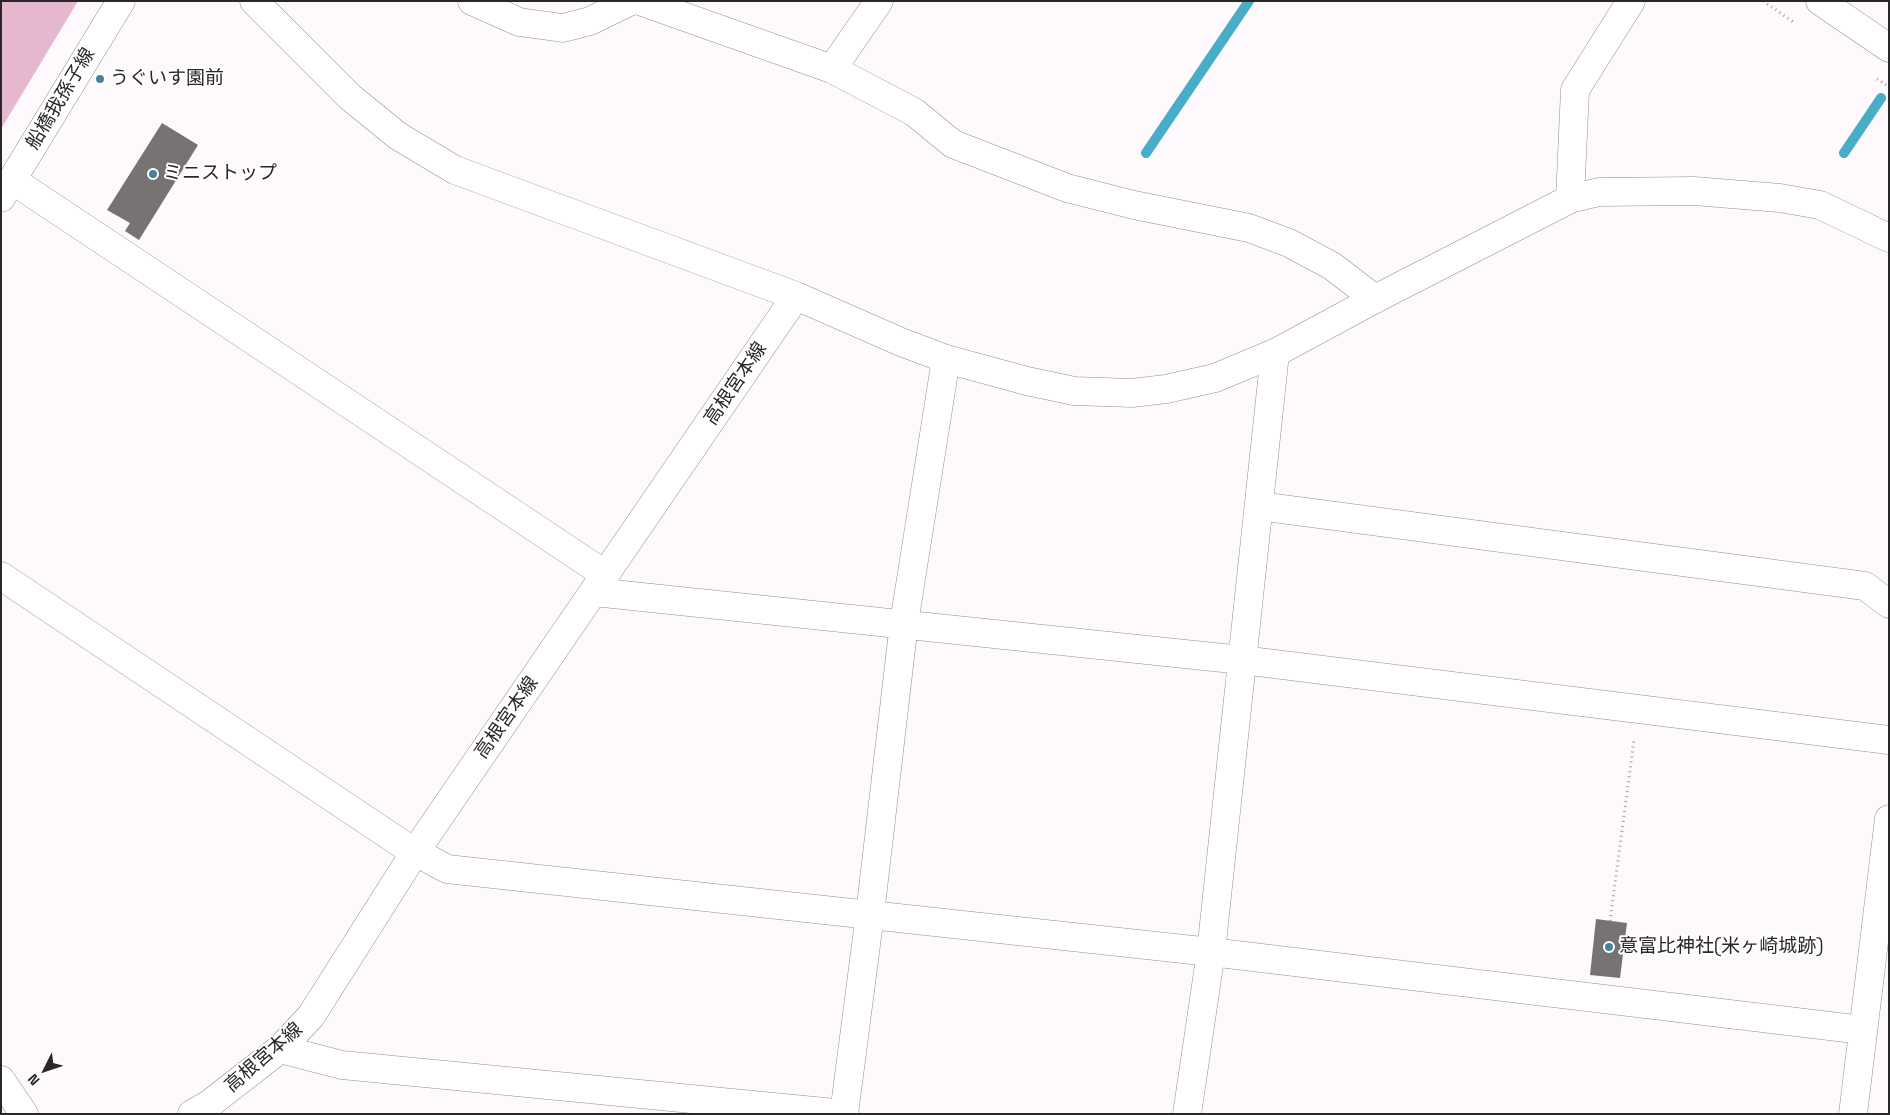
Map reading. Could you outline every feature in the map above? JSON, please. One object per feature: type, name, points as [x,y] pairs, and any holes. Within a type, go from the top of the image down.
[{"type":"street","name":"船橋我孫子線","points":[[7,189],[121,1]]},
{"type":"street","points":[[254,1],[350,97],[398,136],[454,170],[796,296],[901,342],[946,359],[1027,381],[1074,391],[1132,393],[1215,378],[1275,353],[1375,299],[1570,199],[1599,192],[1694,192],[1780,198],[1820,205],[1889,238]]},
{"type":"street","points":[[472,1],[519,22],[563,28],[590,21],[631,1]]},
{"type":"street","points":[[640,1],[832,69],[914,112],[953,144],[1068,188],[1134,205],[1249,228],[1289,243],[1332,266],[1375,299]]},
{"type":"street","points":[[832,69],[880,1]]},
{"type":"street","points":[[1570,199],[1575,90],[1631,1]]},
{"type":"street","points":[[1820,1],[1889,48]]},
{"type":"street","points":[[7,189],[600,584],[904,623],[1242,660],[1889,740]]},
{"type":"street","name":"高根宮本線","points":[[192,1114],[208,1105],[280,1049],[311,1016],[415,852],[796,296]]},
{"type":"street","points":[[1186,1114],[1211,952],[1275,353]]},
{"type":"street","points":[[280,1049],[342,1065],[844,1114],[870,914],[904,623],[946,359]]},
{"type":"street","points":[[1259,506],[1865,586],[1889,604]]},
{"type":"street","points":[[1,576],[415,852],[447,869],[1211,952],[1863,1030]]},
{"type":"street","points":[[1853,1114],[1889,819]]},
{"type":"street","points":[[1,1080],[24,1114]]},
{"type":"path","points":[[1610,921],[1638,709]]},
{"type":"shaded area","points":[[1,1],[78,1],[1,129]]},
{"type":"building","points":[[162,123],[198,145],[139,240],[125,231],[130,223],[107,210]]},
{"type":"building","points":[[1596,919],[1627,923],[1620,978],[1590,975]]},
{"type":"waterway","points":[[1146,153],[1249,1]]},
{"type":"waterway","points":[[1844,153],[1881,98]]},
{"type":"place","name":"うぐいす園前","points":[[100,79]]},
{"type":"place","name":"ミニストップ","points":[[153,174]]},
{"type":"place","name":"意富比神社(米ヶ崎城跡)","points":[[1609,947]]}]
